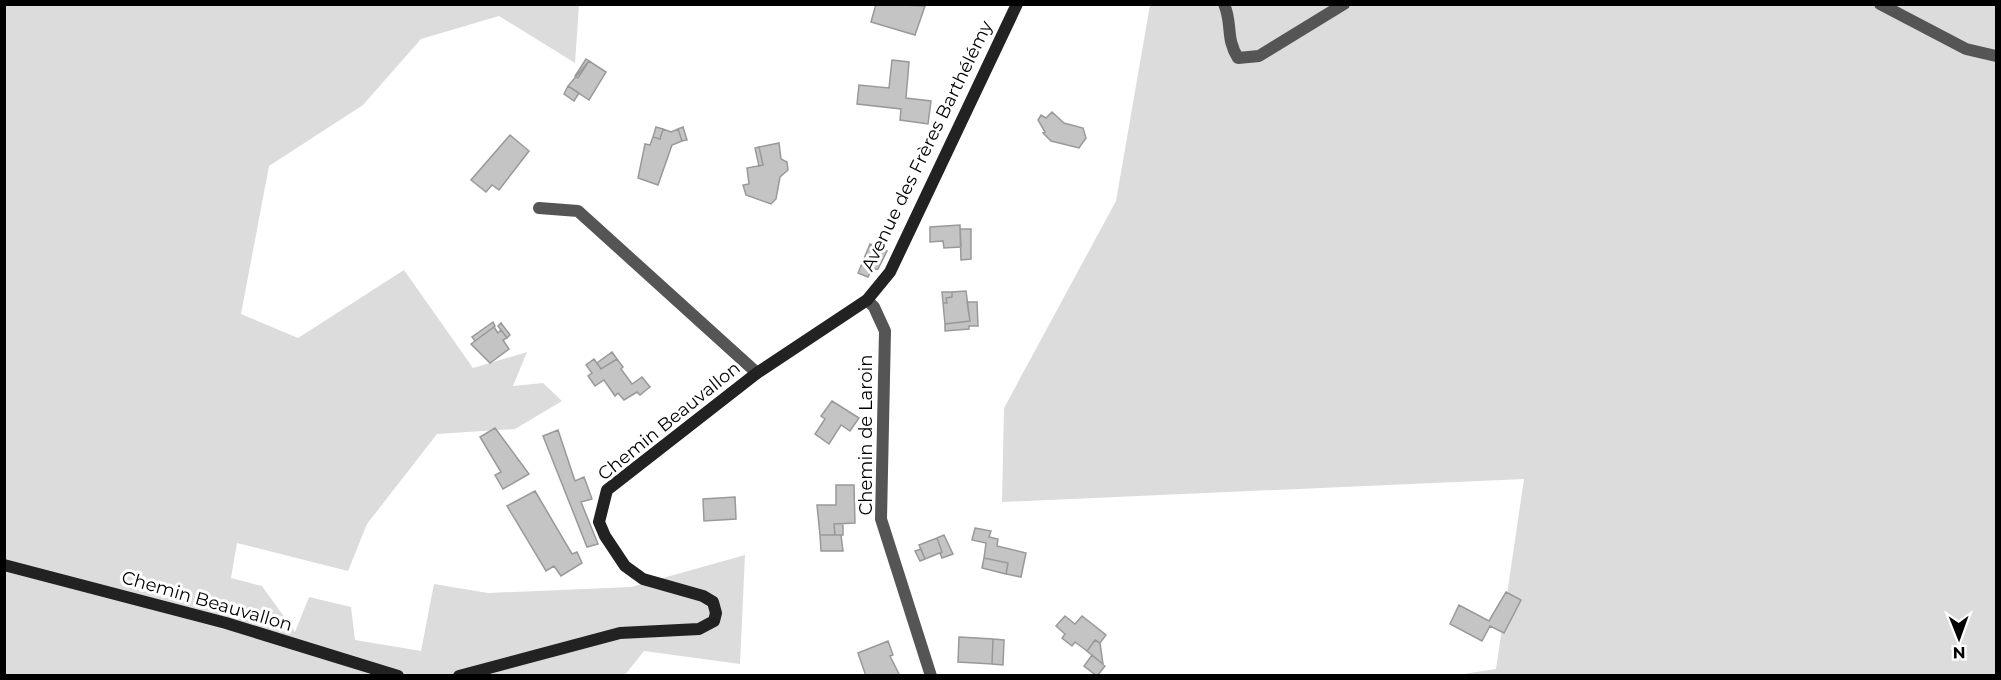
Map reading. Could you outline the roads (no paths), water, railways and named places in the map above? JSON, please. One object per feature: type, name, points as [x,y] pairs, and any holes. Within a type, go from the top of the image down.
[{"type":"street","name":"Avenue des Frères Barthélémy","points":[[867,300],[890,272],[1017,4]]},
{"type":"street","points":[[1224,4],[1228,15],[1229,44],[1239,58],[1259,56],[1344,4]]},
{"type":"street","points":[[1880,4],[1966,49],[1996,56]]},
{"type":"street","points":[[539,208],[578,211],[757,373]]},
{"type":"street","name":"Chemin Beauvallon","points":[[459,675],[620,633],[699,630],[714,621],[716,613],[713,602],[703,596],[643,579],[625,566],[604,536],[599,522],[608,490],[757,373],[867,300]]},
{"type":"street","name":"Chemin de Laroin","points":[[867,300],[874,307],[885,330],[881,519],[931,675]]},
{"type":"street","name":"Chemin Beauvallon","points":[[4,565],[226,623],[398,675]]}]
